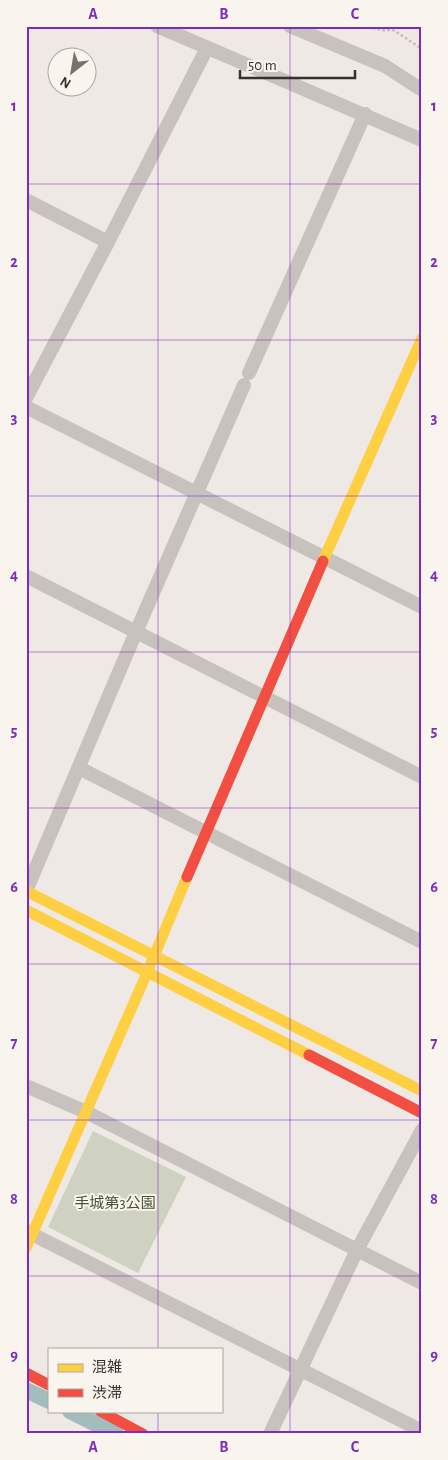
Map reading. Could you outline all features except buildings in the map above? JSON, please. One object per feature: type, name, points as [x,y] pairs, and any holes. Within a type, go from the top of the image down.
[{"type":"street","points":[[158,26],[422,140]]},
{"type":"street","points":[[290,26],[385,66],[422,90]]},
{"type":"street","points":[[26,398],[207,48]]},
{"type":"street","points":[[365,114],[136,632],[26,891],[422,1091]]},
{"type":"street","points":[[26,200],[108,242]]},
{"type":"street","points":[[26,1248],[29,1232],[86,1112],[147,973],[152,956],[205,832],[422,338]]},
{"type":"street","points":[[26,407],[422,607]]},
{"type":"street","points":[[26,576],[422,777]]},
{"type":"street","points":[[79,768],[422,942]]},
{"type":"street","points":[[26,910],[422,1113]]},
{"type":"street","points":[[26,1086],[86,1112],[422,1283]]},
{"type":"street","points":[[270,1434],[358,1250],[422,1130]]},
{"type":"street","points":[[29,1232],[301,1368],[422,1431]]},
{"type":"street","points":[[26,1373],[48,1384]]},
{"type":"street","points":[[102,1412],[143,1434]]},
{"type":"path","points":[[363,26],[387,31],[390,29]]},
{"type":"path","points":[[384,26],[422,49]]},
{"type":"green space","name":"手城第3公園","points":[[93,1131],[186,1177],[138,1273],[48,1227]]},
{"type":"waterway","points":[[26,1390],[48,1401]]},
{"type":"waterway","points":[[72,1412],[116,1434]]},
{"type":"traffic: slow","points":[[323,561],[422,338]]},
{"type":"traffic: slow","points":[[26,1248],[147,973],[187,877]]},
{"type":"traffic: slow","points":[[26,891],[422,1091]]},
{"type":"traffic: slow","points":[[26,910],[309,1055]]},
{"type":"traffic: jam","points":[[187,877],[323,561]]},
{"type":"traffic: jam","points":[[309,1055],[422,1113]]},
{"type":"traffic: jam","points":[[26,1373],[48,1384]]},
{"type":"traffic: jam","points":[[102,1412],[143,1434]]}]
